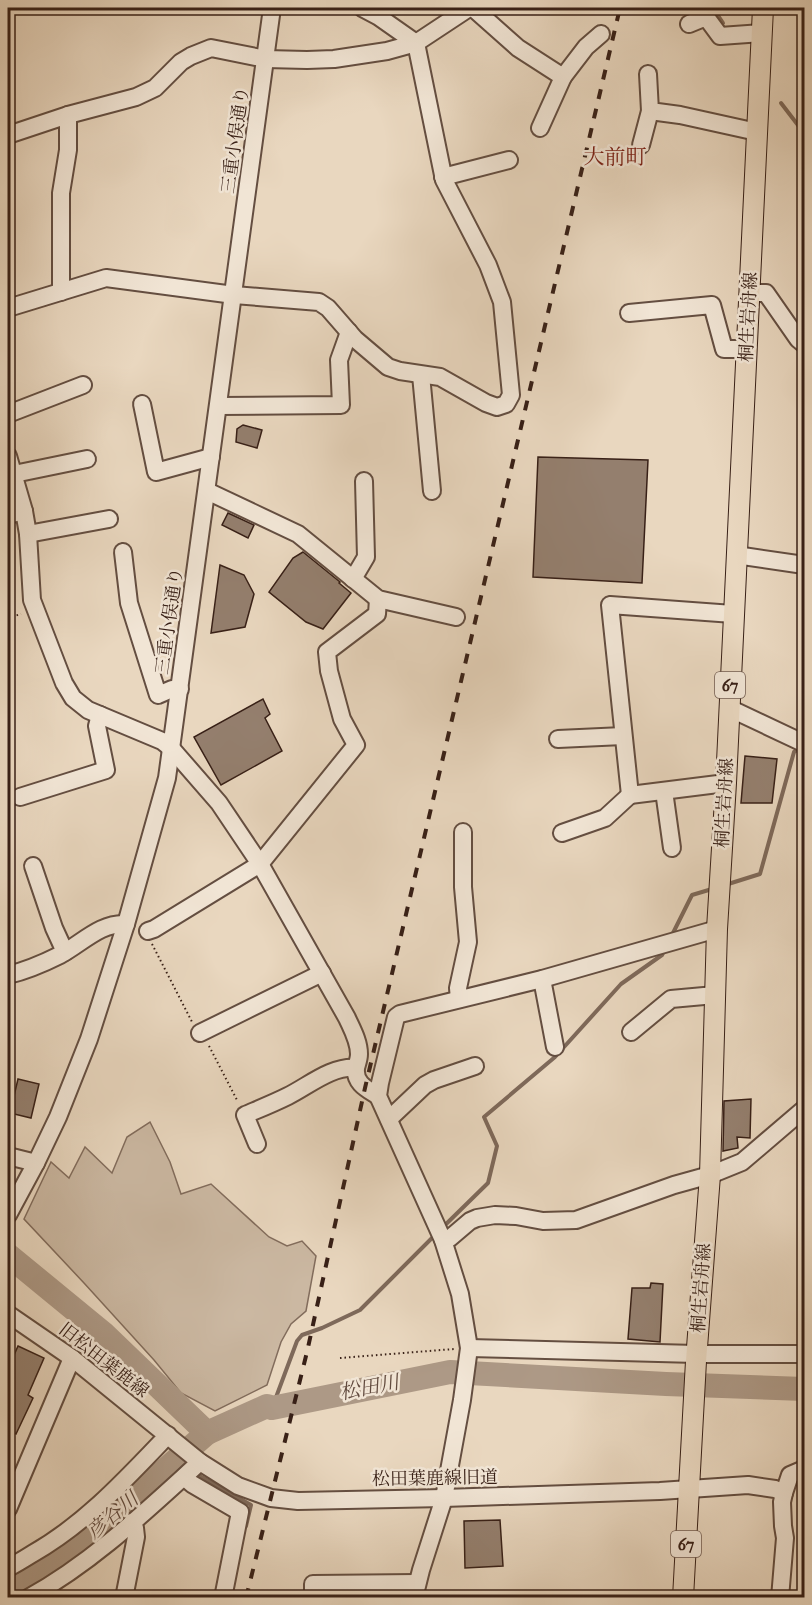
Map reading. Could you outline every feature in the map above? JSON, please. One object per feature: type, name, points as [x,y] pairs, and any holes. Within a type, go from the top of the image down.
[{"type":"main road","name":"桐生岩舟線","points":[[683,1598],[696,1358],[710,1175],[717,929],[763,8]]},
{"type":"street","name":"三重小俣通り","points":[[8,1215],[58,1117],[89,1039],[126,924],[163,794],[172,749],[272,8]]},
{"type":"street","points":[[8,308],[106,278],[234,295],[319,302],[328,308],[349,332],[388,367],[440,377],[486,403],[497,407],[506,404],[511,395],[502,302],[488,266],[443,177],[416,43],[362,8]]},
{"type":"street","points":[[8,135],[68,114],[136,96],[155,88],[181,62],[211,48],[266,58],[334,59],[387,51],[416,43],[471,8],[518,48],[563,77]]},
{"type":"street","points":[[688,24],[706,17],[720,36],[762,33]]},
{"type":"street","points":[[540,128],[563,77],[586,47],[601,34]]},
{"type":"street","points":[[641,145],[650,111],[648,74]]},
{"type":"street","points":[[650,111],[680,115],[757,132]]},
{"type":"street","points":[[61,292],[61,194],[68,150],[68,114]]},
{"type":"street","points":[[443,177],[508,160]]},
{"type":"street","points":[[750,293],[766,293],[798,339],[804,344]]},
{"type":"street","points":[[629,313],[712,305],[724,349],[747,349]]},
{"type":"street","points":[[219,406],[341,405],[339,360],[349,332]]},
{"type":"street","points":[[421,375],[432,490]]},
{"type":"street","points":[[8,414],[83,385]]},
{"type":"street","points":[[142,404],[156,472],[212,458]]},
{"type":"street","points":[[8,456],[24,511],[28,534],[32,600],[63,683],[73,698],[88,710],[162,741],[172,749],[219,803],[260,864],[347,1018],[356,1039],[359,1054],[356,1068],[358,1081],[378,1096],[442,1240],[460,1294],[469,1352],[462,1400],[444,1498],[416,1590],[313,1584],[313,1598]]},
{"type":"street","points":[[14,474],[87,459]]},
{"type":"street","points":[[353,579],[366,557],[364,481]]},
{"type":"street","points":[[207,490],[298,534],[378,599],[456,617]]},
{"type":"street","points":[[8,515],[24,511]]},
{"type":"street","points":[[28,534],[109,519]]},
{"type":"street","points":[[123,552],[129,603],[158,695],[172,689],[180,689]]},
{"type":"street","points":[[736,555],[804,565]]},
{"type":"street","points":[[148,931],[260,864],[357,745],[342,719],[329,671],[327,652],[377,614],[378,599]]},
{"type":"street","points":[[630,795],[610,605],[733,614]]},
{"type":"street","points":[[729,708],[804,742]]},
{"type":"street","points":[[20,797],[106,770],[97,726],[100,715]]},
{"type":"street","points":[[558,739],[623,736]]},
{"type":"street","points":[[562,833],[605,818],[630,795],[726,783]]},
{"type":"street","points":[[664,791],[672,848]]},
{"type":"street","points":[[459,999],[458,988],[468,942],[463,887],[463,832]]},
{"type":"street","points":[[33,866],[54,928],[65,952]]},
{"type":"street","points":[[8,975],[65,952],[116,923],[126,924]]},
{"type":"street","points":[[378,1096],[396,1017],[400,1014],[542,978],[717,929]]},
{"type":"street","points":[[200,1033],[322,973]]},
{"type":"street","points":[[542,978],[555,1047]]},
{"type":"street","points":[[631,1032],[671,999],[715,995]]},
{"type":"street","points":[[389,1119],[425,1085],[475,1066]]},
{"type":"street","points":[[257,1144],[245,1115],[288,1096],[325,1074],[346,1067],[356,1068]]},
{"type":"street","points":[[442,1240],[450,1238],[477,1218],[495,1215],[543,1221],[576,1220],[674,1185],[710,1175],[742,1162],[804,1109]]},
{"type":"street","points":[[8,1156],[36,1163]]},
{"type":"street","name":"旧松田葉鹿線","points":[[8,1314],[72,1358],[171,1437],[192,1467]]},
{"type":"street","points":[[469,1352],[696,1358],[804,1354]]},
{"type":"street","points":[[8,1509],[72,1358]]},
{"type":"street","points":[[8,1568],[57,1539],[93,1510],[171,1437]]},
{"type":"street","points":[[28,1598],[95,1554],[192,1467]]},
{"type":"street","points":[[192,1467],[192,1484],[240,1512],[223,1598]]},
{"type":"street","name":"松田葉鹿線旧道","points":[[192,1467],[255,1493],[286,1500],[444,1498],[688,1490],[748,1485],[775,1488],[784,1493]]},
{"type":"street","points":[[780,1598],[785,1538],[782,1502],[790,1475],[804,1469]]},
{"type":"street","points":[[123,1598],[136,1537],[132,1522]]},
{"type":"path","points":[[340,1358],[469,1352]]},
{"type":"shaded area","points":[[150,1122],[170,1162],[181,1194],[211,1184],[269,1237],[287,1246],[302,1241],[316,1256],[306,1311],[291,1324],[281,1342],[267,1385],[215,1411],[181,1393],[154,1360],[24,1219],[51,1162],[69,1178],[85,1147],[112,1173],[127,1137]]},
{"type":"building","points":[[243,425],[262,430],[257,448],[236,442],[237,429]]},
{"type":"building","points":[[538,457],[648,460],[642,583],[533,577]]},
{"type":"building","points":[[228,513],[254,525],[248,538],[222,525]]},
{"type":"building","points":[[303,552],[351,593],[323,629],[306,622],[269,592],[293,558]]},
{"type":"building","points":[[220,565],[244,575],[254,594],[245,627],[211,633]]},
{"type":"building","points":[[263,699],[270,714],[265,718],[282,751],[221,785],[194,737]]},
{"type":"building","points":[[745,756],[777,759],[772,803],[741,803]]},
{"type":"building","points":[[18,1079],[39,1084],[31,1118],[10,1113]]},
{"type":"building","points":[[751,1099],[750,1138],[737,1137],[738,1148],[723,1151],[724,1101]]},
{"type":"building","points":[[651,1283],[663,1284],[660,1342],[628,1339],[632,1288],[650,1288]]},
{"type":"building","points":[[18,1346],[44,1358],[28,1395],[33,1398],[16,1434],[8,1430],[8,1369]]},
{"type":"building","points":[[500,1520],[503,1566],[465,1568],[464,1521]]},
{"type":"waterway","points":[[713,8],[723,23]]},
{"type":"waterway","points":[[781,103],[804,133]]},
{"type":"waterway","points":[[725,885],[760,874],[794,752],[801,747]]},
{"type":"waterway","points":[[671,937],[692,895],[712,889]]},
{"type":"waterway","points":[[442,1228],[488,1183],[497,1146],[484,1117],[555,1057],[621,984],[662,955],[665,949]]},
{"type":"waterway","points":[[272,1408],[297,1341],[302,1335],[360,1310],[435,1235]]},
{"type":"waterway","name":"松田川","points":[[8,1255],[103,1333],[207,1433],[267,1406],[272,1408],[450,1372],[804,1389]]},
{"type":"waterway","name":"彦谷川","points":[[8,1585],[53,1560],[92,1534],[207,1433]]},
{"type":"waterway","points":[[178,1458],[188,1467]]},
{"type":"waterway","points":[[196,1474],[251,1505],[246,1526]]},
{"type":"railway","points":[[246,1598],[307,1352],[365,1088],[620,8]]},
{"type":"district","name":"大前町","points":[[615,157]]}]
